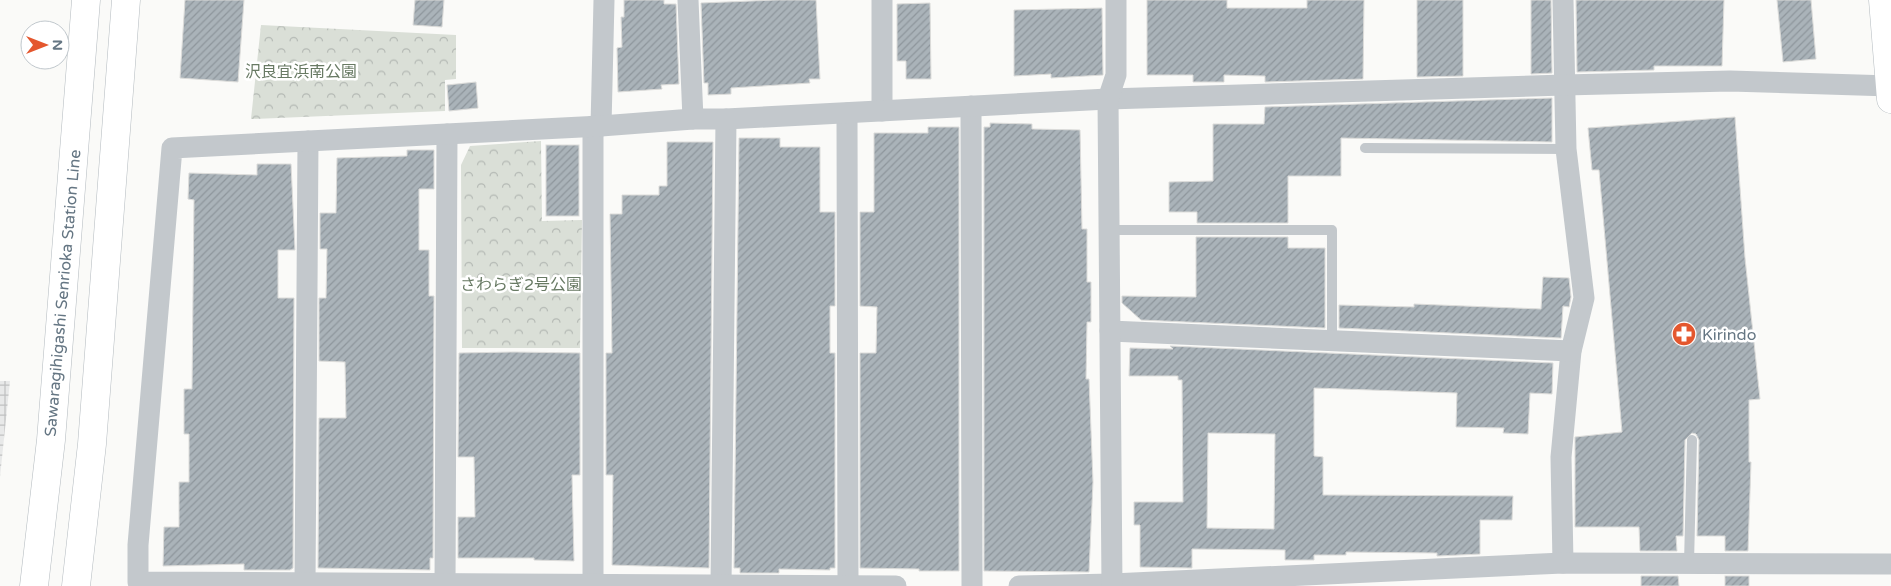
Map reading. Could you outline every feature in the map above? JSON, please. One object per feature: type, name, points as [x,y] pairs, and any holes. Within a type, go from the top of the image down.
[{"type":"main road","name":"Sawaragihigashi Senrioka Station Line","points":[[34,586],[51,440],[86,0]]},
{"type":"main road","points":[[76,586],[92,444],[126,0]]},
{"type":"main road","points":[[1883,0],[1890,92]]},
{"type":"street","points":[[593,585],[597,126],[604,0]]},
{"type":"street","points":[[688,0],[693,118]]},
{"type":"street","points":[[882,0],[882,111]]},
{"type":"street","points":[[1112,585],[1108,99],[1116,75],[1116,0]]},
{"type":"street","points":[[1563,0],[1566,149],[1584,298],[1571,351],[1561,457],[1563,562]]},
{"type":"street","points":[[896,586],[138,584],[138,545],[172,148],[597,126],[693,118],[726,119],[1108,99],[1730,81],[1890,92]]},
{"type":"street","points":[[971,106],[972,586]]},
{"type":"street","points":[[847,113],[848,586]]},
{"type":"street","points":[[721,586],[726,119]]},
{"type":"street","points":[[447,134],[456,585]]},
{"type":"street","points":[[305,584],[308,141]]},
{"type":"street","points":[[1110,331],[1571,351]]},
{"type":"street","points":[[1020,586],[1112,585],[1563,562],[1891,564]]},
{"type":"lane","points":[[1365,148],[1566,149]]},
{"type":"lane","points":[[1110,230],[1332,230],[1332,341]]},
{"type":"lane","points":[[1689,563],[1692,440]]},
{"type":"shaded area","points":[[0,381],[10,381],[0,477]]},
{"type":"green space","name":"沢良宜浜南公園","points":[[261,25],[456,35],[456,79],[445,80],[445,111],[251,119]]},
{"type":"green space","name":"さわらぎ2号公園","points":[[541,141],[542,221],[582,220],[580,348],[462,348],[461,165],[470,146]]},
{"type":"building","points":[[185,0],[244,0],[238,82],[180,78]]},
{"type":"building","points":[[415,0],[444,0],[442,27],[413,25]]},
{"type":"building","points":[[624,0],[664,0],[664,4],[676,4],[679,84],[661,85],[662,89],[618,92],[617,48],[622,47],[621,17],[624,17]]},
{"type":"building","points":[[816,0],[820,79],[809,79],[810,83],[731,88],[731,94],[708,95],[708,83],[704,83],[701,3]]},
{"type":"building","points":[[1147,0],[1227,0],[1227,8],[1307,8],[1307,0],[1364,0],[1363,79],[1265,82],[1265,76],[1224,75],[1224,82],[1193,82],[1193,75],[1147,75]]},
{"type":"building","points":[[1417,0],[1463,0],[1463,76],[1417,77]]},
{"type":"building","points":[[1531,0],[1551,0],[1552,73],[1531,74]]},
{"type":"building","points":[[1576,0],[1724,0],[1722,66],[1654,66],[1654,70],[1577,72]]},
{"type":"building","points":[[1777,0],[1811,0],[1816,59],[1783,62]]},
{"type":"building","points":[[930,3],[931,79],[906,79],[906,61],[897,61],[897,4]]},
{"type":"building","points":[[1102,8],[1103,75],[1051,78],[1051,74],[1014,76],[1014,10]]},
{"type":"building","points":[[476,82],[478,108],[449,111],[447,85]]},
{"type":"building","points":[[1552,98],[1552,142],[1341,138],[1341,176],[1288,176],[1288,223],[1197,223],[1197,212],[1169,212],[1169,182],[1213,181],[1213,124],[1264,124],[1265,107]]},
{"type":"building","points":[[1735,117],[1745,258],[1760,399],[1749,400],[1749,462],[1751,462],[1748,551],[1725,551],[1725,536],[1697,536],[1699,440],[1696,434],[1692,433],[1685,440],[1683,536],[1676,536],[1677,551],[1640,551],[1639,527],[1575,527],[1575,437],[1622,432],[1599,170],[1592,170],[1588,128]]},
{"type":"building","points":[[990,123],[1032,124],[1032,129],[1080,130],[1082,229],[1087,229],[1087,282],[1091,282],[1091,322],[1087,322],[1086,379],[1089,379],[1093,482],[1089,572],[984,571],[984,127],[990,127]]},
{"type":"building","points":[[928,127],[959,127],[959,571],[860,568],[860,353],[876,353],[877,307],[860,306],[860,212],[874,212],[874,133],[928,133]]},
{"type":"building","points":[[739,138],[780,138],[780,147],[820,147],[820,212],[835,212],[835,306],[830,306],[830,353],[835,353],[835,568],[830,568],[830,570],[779,569],[779,573],[740,573],[740,568],[734,568]]},
{"type":"building","points":[[667,142],[713,142],[709,568],[612,565],[613,475],[606,475],[606,353],[612,353],[610,214],[622,214],[622,195],[659,195],[659,186],[667,186]]},
{"type":"building","points":[[546,145],[579,145],[579,216],[546,216]]},
{"type":"building","points":[[407,150],[434,150],[434,189],[419,189],[419,250],[429,250],[429,296],[434,296],[433,558],[430,558],[430,570],[318,568],[319,418],[346,418],[345,362],[319,361],[319,298],[326,298],[327,249],[320,249],[320,213],[336,213],[337,158],[407,156]]},
{"type":"building","points":[[257,164],[291,164],[295,250],[278,250],[278,298],[294,298],[293,568],[290,570],[244,570],[244,564],[163,566],[164,527],[179,527],[179,482],[189,482],[189,434],[184,434],[184,389],[192,389],[194,200],[188,199],[189,173],[257,175]]},
{"type":"building","points":[[1196,237],[1288,237],[1288,248],[1325,248],[1325,328],[1141,320],[1122,303],[1122,296],[1196,297]]},
{"type":"building","points":[[1543,277],[1569,278],[1571,297],[1569,307],[1563,306],[1561,338],[1339,328],[1339,305],[1414,307],[1414,304],[1541,309]]},
{"type":"building","points":[[1170,346],[1553,363],[1552,394],[1530,393],[1528,434],[1503,433],[1504,428],[1456,427],[1457,393],[1314,388],[1314,456],[1323,457],[1323,495],[1513,496],[1512,520],[1480,520],[1480,554],[1437,556],[1437,553],[1346,552],[1346,555],[1314,555],[1314,560],[1285,560],[1285,550],[1192,549],[1192,568],[1140,567],[1140,525],[1134,525],[1134,502],[1183,502],[1182,380],[1178,380],[1178,376],[1129,376],[1130,348],[1173,349]],"holes":[[[1208,433],[1275,434],[1274,529],[1207,528]]]},
{"type":"building","points":[[459,353],[580,353],[580,475],[572,475],[574,561],[534,560],[534,558],[458,558],[458,517],[475,517],[474,457],[458,457]]},
{"type":"building","points":[[1641,576],[1678,576],[1679,586],[1641,586]]},
{"type":"building","points":[[1725,576],[1749,576],[1749,586],[1725,586]]},
{"type":"place","name":"Kirindo","points":[[1684,334]]}]
